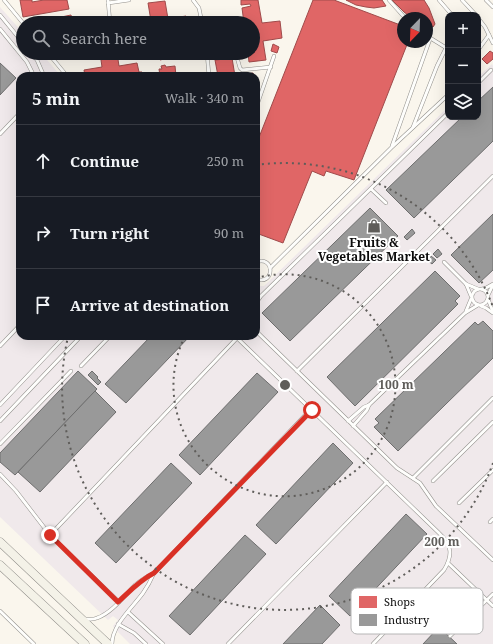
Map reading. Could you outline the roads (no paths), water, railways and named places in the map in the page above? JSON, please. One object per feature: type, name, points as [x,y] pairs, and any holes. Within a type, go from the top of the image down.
[{"type":"street","points":[[0,542],[108,644]]},
{"type":"street","points":[[0,565],[84,644]]},
{"type":"lane","points":[[4,0],[17,16]]},
{"type":"lane","points":[[109,16],[108,1],[129,0]]},
{"type":"lane","points":[[193,0],[199,8],[201,16]]},
{"type":"lane","points":[[389,0],[400,12]]},
{"type":"lane","points":[[439,0],[449,12]]},
{"type":"lane","points":[[462,0],[473,12]]},
{"type":"lane","points":[[486,0],[493,7]]},
{"type":"lane","points":[[0,15],[16,34]]},
{"type":"lane","points":[[481,23],[493,43]]},
{"type":"lane","points":[[1,31],[16,50]]},
{"type":"lane","points":[[479,48],[489,35]]},
{"type":"lane","points":[[433,39],[445,47]]},
{"type":"lane","points":[[391,148],[425,48]]},
{"type":"lane","points":[[412,129],[437,66],[445,52]]},
{"type":"lane","points":[[260,97],[274,56]]},
{"type":"lane","points":[[24,60],[32,72]]},
{"type":"lane","points":[[37,60],[42,72]]},
{"type":"lane","points":[[54,60],[64,72]]},
{"type":"lane","points":[[208,60],[209,72]]},
{"type":"lane","points":[[238,60],[242,70],[271,67]]},
{"type":"lane","points":[[481,80],[491,70]]},
{"type":"lane","points":[[270,268],[391,148],[445,98]]},
{"type":"lane","points":[[0,134],[16,116]]},
{"type":"lane","points":[[261,296],[445,116]]},
{"type":"lane","points":[[297,371],[493,176]]},
{"type":"lane","points":[[371,189],[386,203]]},
{"type":"lane","points":[[260,261],[268,264],[271,272],[267,278],[260,280]]},
{"type":"lane","points":[[444,262],[466,284],[484,290],[493,312]]},
{"type":"lane","points":[[466,284],[475,304],[493,312]]},
{"type":"lane","points":[[348,421],[364,407],[369,405],[465,313],[484,304],[493,284]]},
{"type":"lane","points":[[465,313],[475,290],[486,288],[493,284]]},
{"type":"lane","points":[[0,346],[16,329]]},
{"type":"lane","points":[[260,335],[397,468],[420,483],[436,506],[493,560]]},
{"type":"lane","points":[[0,405],[61,340]]},
{"type":"lane","points":[[0,421],[77,340]]},
{"type":"lane","points":[[81,366],[106,340]]},
{"type":"lane","points":[[50,535],[233,340]]},
{"type":"lane","points":[[239,340],[445,538],[449,546],[450,554],[448,563],[444,570],[427,588]]},
{"type":"lane","points":[[0,444],[71,371]]},
{"type":"lane","points":[[413,478],[493,398]]},
{"type":"lane","points":[[353,426],[367,410],[369,405]]},
{"type":"lane","points":[[112,644],[115,629],[144,591],[154,573],[312,410]]},
{"type":"lane","points":[[433,481],[493,422]]},
{"type":"lane","points":[[459,503],[493,470]]},
{"type":"lane","points":[[0,474],[16,491],[50,535],[118,602]]},
{"type":"lane","points":[[228,644],[387,482]]},
{"type":"lane","points":[[448,563],[474,588]]},
{"type":"lane","points":[[81,619],[98,618],[111,609],[136,584],[154,573]]},
{"type":"lane","points":[[483,603],[493,594]]},
{"type":"lane","points":[[483,597],[493,606]]},
{"type":"lane","points":[[0,611],[34,644]]},
{"type":"lane","points":[[128,612],[163,644]]},
{"type":"lane","points":[[118,624],[134,633],[146,644]]},
{"type":"lane","points":[[373,644],[383,634]]},
{"type":"place","name":"Fruits & Vegetables Market","points":[[374,226]]}]
